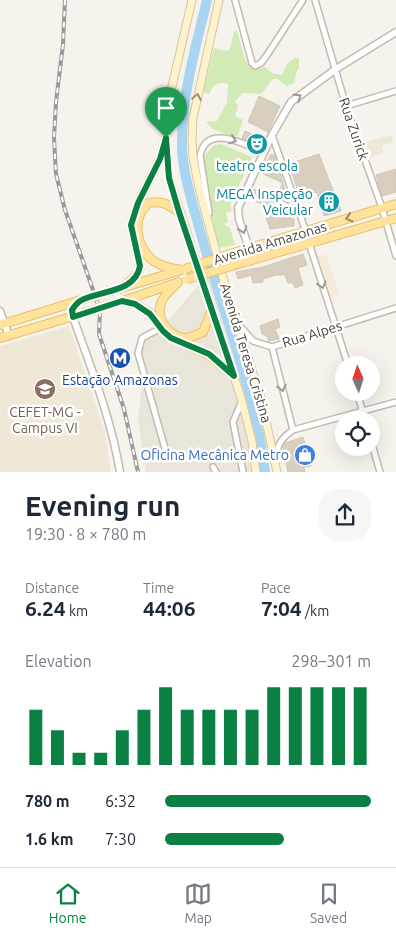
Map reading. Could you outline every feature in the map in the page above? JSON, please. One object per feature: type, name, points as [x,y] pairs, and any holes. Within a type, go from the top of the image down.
[{"type":"main road","name":"Avenida Teresa Cristina","points":[[192,0],[170,95],[166,138],[169,178],[242,401],[252,441],[256,472]]},
{"type":"main road","name":"Avenida Teresa Cristina","points":[[219,0],[197,92],[192,140],[198,184],[236,321],[261,398],[276,462],[276,472]]},
{"type":"main road","points":[[117,290],[135,277],[139,271],[140,266],[131,225],[138,203],[160,159],[166,138]]},
{"type":"main road","points":[[179,212],[166,203],[158,201],[149,202],[140,214],[137,227],[141,243],[151,259],[164,266],[183,269]]},
{"type":"main road","name":"Avenida Amazonas","points":[[2,324],[396,204]]},
{"type":"main road","name":"Avenida Amazonas","points":[[0,338],[77,316],[187,279],[396,218]]},
{"type":"main road","points":[[178,282],[161,302],[159,312],[161,320],[167,329],[185,338],[203,332],[212,310]]},
{"type":"main road","points":[[77,316],[72,310],[81,301]]},
{"type":"main road","points":[[120,302],[135,304],[150,314],[171,338],[209,354],[234,376]]},
{"type":"street","points":[[235,0],[252,63],[257,65],[267,55],[303,0]]},
{"type":"street","name":"Rua Zurick","points":[[315,0],[346,106],[382,208],[396,256]]},
{"type":"street","points":[[249,248],[239,219],[238,208],[272,135],[291,102],[336,69],[396,32]]},
{"type":"street","points":[[346,106],[396,91]]},
{"type":"street","points":[[272,135],[306,232]]},
{"type":"street","points":[[212,231],[200,156],[204,147],[214,139],[226,137],[264,153]]},
{"type":"street","points":[[309,243],[345,356]]},
{"type":"street","name":"Rua Alpes","points":[[236,321],[253,341],[272,347],[396,308]]},
{"type":"street","points":[[0,312],[2,324],[9,336]]},
{"type":"street","points":[[77,316],[116,446],[120,472]]},
{"type":"street","points":[[161,328],[142,338],[138,353],[166,452]]},
{"type":"street","points":[[272,347],[293,430]]},
{"type":"street","points":[[242,401],[233,422],[244,472]]},
{"type":"street","points":[[360,401],[363,411],[396,402]]},
{"type":"street","points":[[276,462],[277,447],[280,441],[293,430],[335,419]]},
{"type":"street","points":[[375,456],[380,472]]},
{"type":"shaded area","points":[[391,135],[394,142],[382,146],[384,153],[371,157],[366,142]]},
{"type":"shaded area","points":[[326,254],[340,296],[331,298],[316,257]]},
{"type":"shaded area","points":[[221,269],[243,343],[235,352],[258,444],[261,472],[146,472],[138,418],[143,378],[137,353],[152,329],[162,327],[212,270]]},
{"type":"shaded area","name":"CEFET-MG - Campus VI","points":[[69,326],[105,432],[111,472],[0,472],[0,346]]},
{"type":"green space","points":[[234,31],[237,31],[245,60],[253,69],[265,67],[272,73],[282,75],[287,64],[295,58],[299,58],[299,69],[297,70],[294,83],[287,86],[277,79],[273,79],[261,94],[243,93],[235,101],[238,106],[235,116],[243,120],[238,135],[234,137],[213,129],[206,122],[217,121],[227,102],[228,84],[216,84],[209,94],[203,92],[214,48],[226,51],[230,49]]},
{"type":"green space","points":[[221,144],[252,157],[230,205],[232,211],[226,213],[228,222],[224,224],[230,228],[235,245],[219,248],[203,157],[214,145]]},
{"type":"building","points":[[259,96],[280,106],[268,132],[248,122]]},
{"type":"building","name":"teatro escola","points":[[245,131],[264,139],[261,147],[242,138]]},
{"type":"building","points":[[271,154],[275,156],[283,183],[261,173]]},
{"type":"building","points":[[319,154],[341,211],[324,216],[317,192],[300,197],[289,164]]},
{"type":"building","points":[[396,169],[396,192],[382,196],[376,175]]},
{"type":"building","points":[[283,183],[289,204],[276,198]]},
{"type":"building","points":[[254,189],[276,199],[272,209],[249,198]]},
{"type":"building","points":[[270,210],[294,219],[294,226],[270,229],[264,211]]},
{"type":"building","points":[[303,254],[307,265],[298,268],[303,285],[295,288],[293,283],[288,283],[285,275],[276,275],[263,279],[263,282],[253,283],[251,275],[238,279],[236,272],[263,267]]},
{"type":"building","points":[[278,319],[280,327],[275,329],[279,339],[268,341],[268,337],[262,334],[260,326]]},
{"type":"building","points":[[303,437],[311,466],[304,467],[305,472],[288,472],[283,448],[285,443]]},
{"type":"waterway","points":[[207,0],[185,103],[182,138],[183,160],[199,227],[246,379],[254,410],[265,472]]},
{"type":"railway","points":[[65,0],[63,44],[54,138],[56,174],[65,210],[100,310],[99,334],[124,409],[138,472]]},
{"type":"place","name":"teatro escola","points":[[257,144]]},
{"type":"place","name":"MEGA Inspeção Veicular","points":[[329,202]]},
{"type":"place","name":"Estação Amazonas","points":[[120,358]]},
{"type":"place","name":"CEFET-MG - Campus VI","points":[[45,389]]},
{"type":"place","name":"Oficina Mecânica Metro","points":[[305,455]]},
{"type":"route","points":[[166,138],[169,178],[234,376],[209,354],[192,345],[171,338],[150,314],[135,304],[122,301],[73,317],[72,310],[80,301],[120,289],[135,277],[139,271],[140,266],[132,233],[132,216],[160,159],[166,138]]}]
